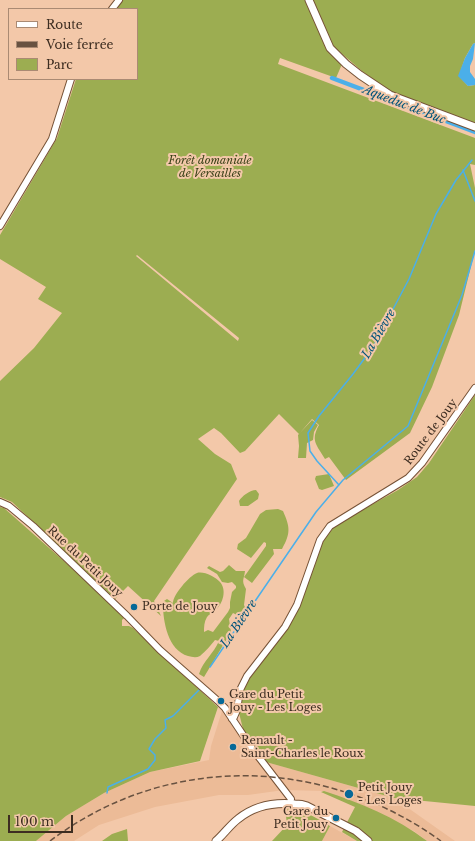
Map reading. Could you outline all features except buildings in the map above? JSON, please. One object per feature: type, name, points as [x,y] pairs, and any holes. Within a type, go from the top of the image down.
[{"type":"main road","points":[[309,0],[330,48],[346,64],[385,92],[475,128]]},
{"type":"main road","points":[[216,841],[238,819],[252,810],[273,804],[304,804],[356,832],[368,841]]},
{"type":"main road","points":[[293,804],[337,825],[364,841]]},
{"type":"street","points":[[113,8],[119,0]]},
{"type":"street","points":[[0,226],[52,139],[71,80]]},
{"type":"street","name":"Route de Jouy","points":[[232,719],[236,710],[240,690],[247,676],[284,627],[297,605],[320,540],[330,526],[408,478],[422,463],[475,388]]},
{"type":"street","name":"Rue du Petit Jouy","points":[[0,502],[9,506],[33,526],[127,616],[160,650],[217,700],[291,799],[293,804]]},
{"type":"shaded area","points":[[222,711],[253,753],[266,762],[394,798],[455,841],[427,841],[414,831],[324,791],[284,790],[248,795],[219,795],[155,807],[99,825],[74,841],[36,841],[66,816],[104,793],[150,772],[209,760],[211,746]]},
{"type":"shaded area","points":[[330,826],[357,841],[322,841]]},
{"type":"green space","name":"Forêt domaniale de Versailles","points":[[123,0],[305,0],[326,48],[342,64],[336,78],[280,58],[278,64],[475,138],[475,165],[470,164],[475,188],[475,250],[459,315],[432,387],[410,433],[346,480],[329,457],[325,459],[317,446],[315,435],[319,425],[312,419],[299,434],[279,414],[245,451],[240,453],[221,433],[214,428],[198,439],[215,454],[231,464],[237,479],[154,601],[161,616],[128,586],[115,599],[12,502],[0,497],[0,381],[34,348],[62,313],[38,299],[46,287],[0,259],[0,235],[57,138],[76,80],[138,80],[138,8],[117,8]],"holes":[[[137,255],[239,338],[238,341],[136,256]]]},
{"type":"green space","points":[[313,0],[475,0],[475,43],[465,58],[459,76],[468,86],[475,85],[475,124],[398,95],[379,84],[362,71],[334,47]]},
{"type":"green space","points":[[475,395],[475,806],[394,798],[266,762],[243,729],[239,713],[241,695],[244,686],[252,673],[294,618],[321,544],[333,528],[398,490],[417,477],[429,463]]},
{"type":"green space","points":[[312,420],[318,425],[314,432],[313,440],[307,443],[306,458],[298,458],[298,435]]},
{"type":"green space","points":[[329,474],[334,486],[322,490],[319,489],[315,479],[316,476]]},
{"type":"green space","points":[[256,490],[259,494],[258,499],[248,506],[240,506],[239,501],[242,497],[249,492]]},
{"type":"green space","points":[[0,507],[4,508],[126,616],[122,620],[122,626],[129,626],[133,628],[218,707],[200,761],[150,772],[104,793],[66,816],[36,841],[0,841]]},
{"type":"green space","points":[[278,509],[283,511],[287,521],[287,539],[282,549],[273,549],[274,554],[252,583],[244,577],[266,546],[266,543],[264,542],[251,558],[237,549],[238,544],[246,538],[260,514],[266,510]]},
{"type":"green space","points":[[229,565],[236,571],[245,571],[243,582],[246,589],[244,605],[248,614],[246,620],[240,619],[233,613],[229,619],[231,632],[204,677],[199,674],[201,669],[219,641],[215,640],[204,653],[198,657],[191,657],[181,653],[171,642],[168,634],[164,619],[163,604],[167,599],[173,603],[178,591],[197,573],[212,576],[220,582],[224,593],[221,604],[206,619],[204,632],[208,630],[213,632],[230,608],[232,592],[236,586],[232,582],[222,582],[217,574],[207,568],[209,566],[220,572]]},
{"type":"green space","points":[[324,791],[351,800],[390,818],[415,832],[427,841],[357,841],[342,832],[355,807],[321,792]]},
{"type":"green space","points":[[285,807],[303,811],[330,826],[322,841],[272,841],[287,825]]},
{"type":"green space","points":[[127,829],[128,841],[102,841],[112,834]]},
{"type":"water","points":[[475,43],[470,72],[475,79],[475,85],[468,86],[458,76],[465,58]]},
{"type":"waterway","name":"Aqueduc de Buc","points":[[332,78],[475,132]]},
{"type":"waterway","name":"La Bièvre","points":[[339,485],[310,451],[308,433],[319,416],[373,347],[409,279],[436,214],[456,180],[472,160]]},
{"type":"waterway","name":"La Bièvre","points":[[463,170],[475,201]]},
{"type":"waterway","name":"La Bièvre","points":[[210,667],[316,512],[343,480],[408,426],[462,295],[475,251]]},
{"type":"waterway","name":"La Bièvre","points":[[107,793],[108,787],[148,769],[155,760],[155,755],[149,749],[155,739],[166,728],[165,720],[173,716],[199,690]]},
{"type":"railway","points":[[50,841],[96,812],[144,792],[194,779],[246,776],[297,780],[347,793],[395,813],[441,841]]},
{"type":"place","name":"Porte de Jouy","points":[[134,607]]},
{"type":"place","name":"Gare du Petit Jouy - Les Loges","points":[[221,701]]},
{"type":"place","name":"Renault - Saint-Charles le Roux","points":[[233,747]]},
{"type":"place","name":"Petit Jouy - Les Loges","points":[[349,794]]},
{"type":"place","name":"Gare du Petit Jouy","points":[[336,818]]}]
